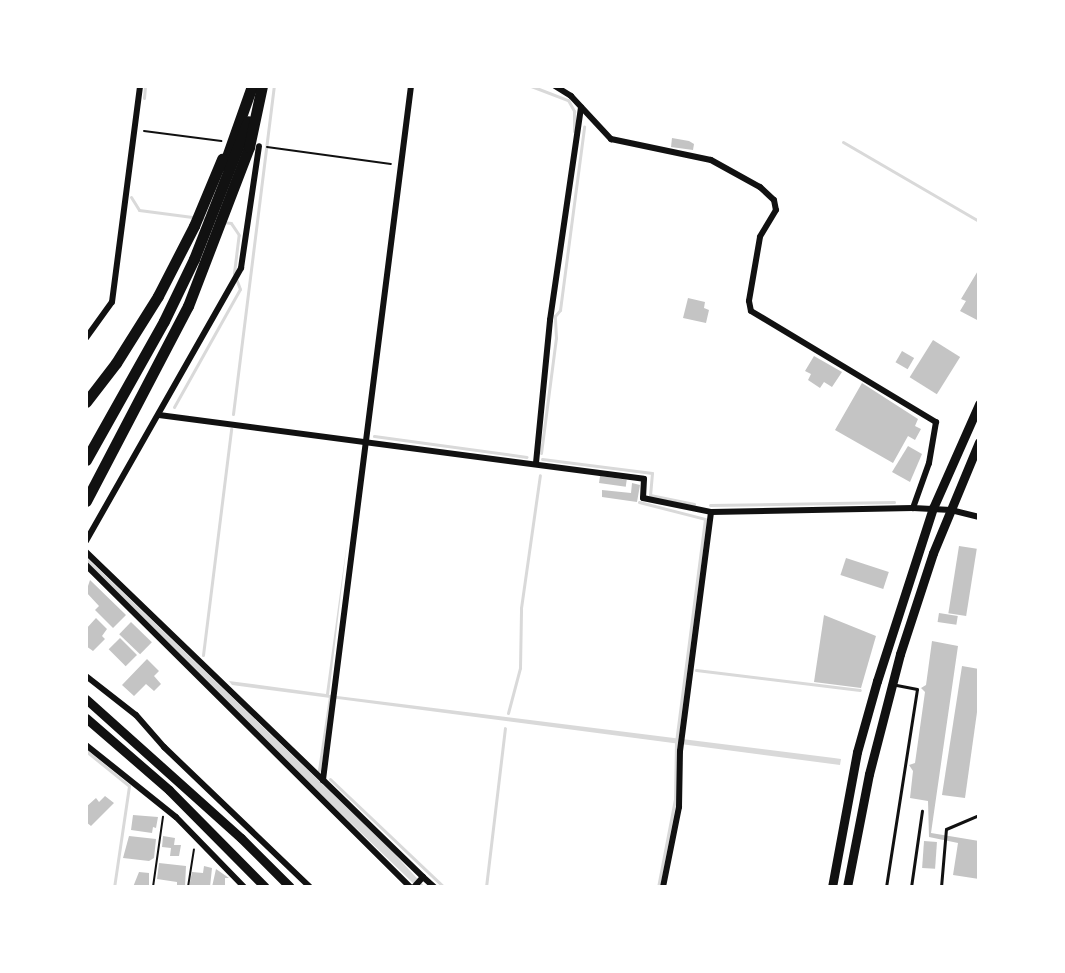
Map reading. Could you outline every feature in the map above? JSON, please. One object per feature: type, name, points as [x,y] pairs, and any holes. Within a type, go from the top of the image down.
[{"type":"highway","points":[[86,501],[168,348],[192,258],[252,86]]},
{"type":"highway","points":[[86,460],[145,355],[249,147],[261,86]]},
{"type":"highway","points":[[86,402],[192,258]]},
{"type":"highway","points":[[86,445],[192,258]]},
{"type":"main road","points":[[832,887],[857,752],[933,508],[979,404]]},
{"type":"main road","points":[[847,887],[869,774],[892,684],[933,553],[979,442]]},
{"type":"main road","points":[[86,699],[241,838],[290,887]]},
{"type":"main road","points":[[86,718],[169,790],[265,887]]},
{"type":"street","points":[[86,338],[112,302],[140,86]]},
{"type":"street","points":[[323,780],[411,86]]},
{"type":"street","points":[[555,86],[581,107],[611,139],[711,160],[760,187],[774,200],[776,210],[760,237],[751,311],[936,422],[929,463],[913,508]]},
{"type":"street","points":[[536,463],[550,320],[581,107]]},
{"type":"street","points":[[86,541],[241,268],[259,146]]},
{"type":"street","points":[[159,415],[644,479],[643,498],[711,512],[933,508],[979,517]]},
{"type":"street","points":[[663,887],[681,791],[680,751],[711,512]]},
{"type":"street","points":[[86,552],[434,887]]},
{"type":"street","points":[[86,565],[412,887],[423,877]]},
{"type":"street","points":[[86,676],[136,715],[164,747],[310,887]]},
{"type":"street","points":[[86,745],[165,808],[244,887]]},
{"type":"lane","points":[[886,887],[917,689],[892,684]]},
{"type":"lane","points":[[941,887],[946,829],[979,815],[979,789]]},
{"type":"lane","points":[[911,887],[922,811]]},
{"type":"path","points":[[139,130],[229,142]]},
{"type":"path","points":[[259,146],[401,165]]},
{"type":"path","points":[[153,887],[165,808]]},
{"type":"path","points":[[188,887],[196,838]]},
{"type":"shaded area","points":[[347,542],[329,695],[834,758],[841,759],[840,765],[232,685],[229,681],[326,694]]},
{"type":"shaded area","points":[[86,557],[391,850],[425,887],[413,883],[86,568]]},
{"type":"building","points":[[672,138],[689,141],[694,144],[693,150],[671,147]]},
{"type":"building","points":[[979,269],[979,321],[960,311],[966,301],[961,299]]},
{"type":"building","points":[[688,298],[705,302],[704,308],[709,310],[706,323],[683,318]]},
{"type":"building","points":[[933,340],[960,357],[937,394],[910,377]]},
{"type":"building","points":[[902,351],[914,358],[908,369],[896,362]]},
{"type":"building","points":[[814,356],[842,372],[832,387],[824,382],[820,388],[808,380],[811,374],[805,371]]},
{"type":"building","points":[[862,383],[918,419],[915,426],[921,429],[915,440],[908,436],[893,463],[835,430]]},
{"type":"building","points":[[908,446],[922,454],[910,482],[892,472]]},
{"type":"building","points":[[600,476],[627,480],[626,487],[599,483]]},
{"type":"building","points":[[632,483],[640,485],[637,502],[602,497],[602,490],[631,493]]},
{"type":"building","points":[[959,546],[977,549],[966,616],[948,613]]},
{"type":"building","points":[[846,558],[889,572],[883,589],[840,575]]},
{"type":"building","points":[[90,580],[126,615],[113,628],[95,610],[99,606],[86,592]]},
{"type":"building","points":[[939,613],[958,616],[956,625],[938,622]]},
{"type":"building","points":[[824,615],[876,636],[861,688],[814,682]]},
{"type":"building","points":[[96,618],[107,629],[102,636],[105,639],[93,651],[86,646],[86,629]]},
{"type":"building","points":[[131,622],[152,642],[140,654],[119,634]]},
{"type":"building","points":[[120,638],[137,655],[126,666],[109,649]]},
{"type":"building","points":[[932,641],[958,646],[931,833],[979,841],[979,879],[953,875],[958,843],[929,837],[928,801],[910,798],[913,771],[909,765],[915,763],[925,692],[921,688],[926,685]]},
{"type":"building","points":[[147,659],[159,671],[154,676],[161,684],[154,691],[146,684],[134,696],[122,685]]},
{"type":"building","points":[[962,666],[979,669],[979,698],[965,798],[942,795]]},
{"type":"building","points":[[105,796],[114,803],[91,826],[86,822],[86,807],[96,798],[99,802]]},
{"type":"building","points":[[133,815],[158,817],[156,828],[153,827],[152,833],[131,830]]},
{"type":"building","points":[[129,836],[156,839],[154,858],[149,861],[123,858]]},
{"type":"building","points":[[163,836],[175,838],[174,845],[181,845],[179,856],[170,856],[171,848],[162,847]]},
{"type":"building","points":[[924,841],[937,842],[935,869],[922,868]]},
{"type":"building","points":[[159,863],[186,866],[185,887],[177,887],[177,882],[157,879]]},
{"type":"building","points":[[204,866],[212,868],[210,887],[189,887],[192,872],[203,873]]},
{"type":"building","points":[[216,869],[229,878],[225,878],[225,887],[212,887]]},
{"type":"building","points":[[139,872],[149,873],[149,887],[133,887]]},
{"type":"waterway","points":[[144,98],[145,86]]},
{"type":"waterway","points":[[233,414],[274,86]]},
{"type":"waterway","points":[[531,86],[568,100],[574,111],[574,131]]},
{"type":"waterway","points":[[541,453],[556,338],[555,316],[560,310],[584,127]]},
{"type":"waterway","points":[[843,142],[979,221]]},
{"type":"waterway","points":[[131,197],[139,210],[207,219]]},
{"type":"waterway","points":[[174,407],[240,289],[234,273],[239,235],[231,223],[223,222]]},
{"type":"waterway","points":[[203,655],[231,429]]},
{"type":"waterway","points":[[374,436],[527,457]]},
{"type":"waterway","points":[[542,459],[652,473],[650,495],[694,504]]},
{"type":"waterway","points":[[508,713],[520,668],[521,608],[540,475]]},
{"type":"waterway","points":[[639,502],[705,519],[676,741],[675,799],[658,887]]},
{"type":"waterway","points":[[710,505],[894,502]]},
{"type":"waterway","points":[[696,670],[860,690]]},
{"type":"waterway","points":[[319,770],[330,696]]},
{"type":"waterway","points":[[486,887],[505,728]]},
{"type":"waterway","points":[[86,751],[129,786],[114,887]]},
{"type":"waterway","points":[[330,779],[444,887]]}]
